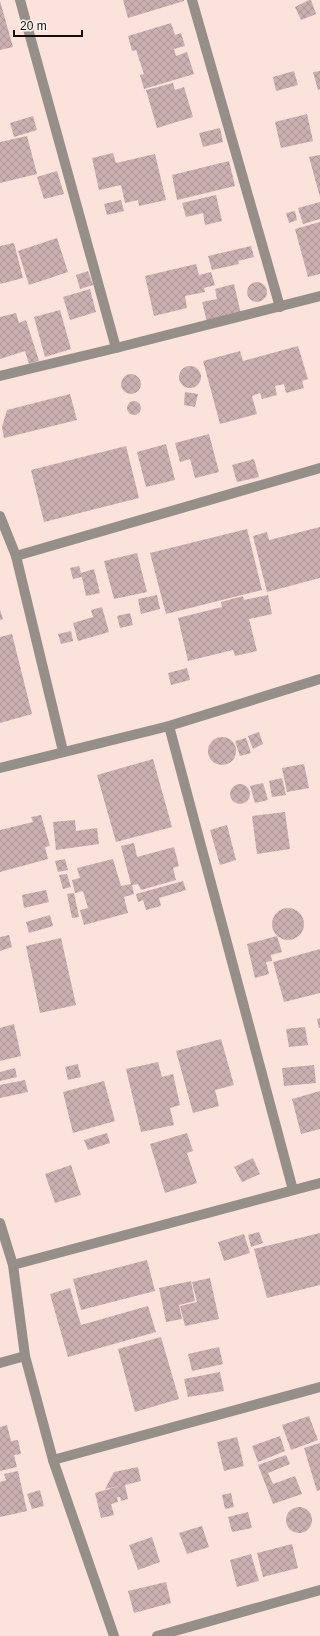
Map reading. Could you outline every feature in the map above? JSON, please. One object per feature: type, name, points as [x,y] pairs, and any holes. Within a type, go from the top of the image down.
[{"type":"street","points":[[20,0],[116,348]]},
{"type":"street","points":[[192,0],[280,307]]},
{"type":"street","points":[[0,376],[320,296]]},
{"type":"street","points":[[16,556],[320,468]]},
{"type":"street","points":[[0,516],[16,556],[63,751]]},
{"type":"street","points":[[0,768],[63,751],[169,726],[320,679]]},
{"type":"street","points":[[169,726],[293,1190]]},
{"type":"street","points":[[13,1265],[320,1183]]},
{"type":"street","points":[[0,1223],[13,1265],[25,1356],[53,1460],[114,1636]]},
{"type":"street","points":[[0,1363],[25,1356]]},
{"type":"street","points":[[53,1460],[320,1387]]},
{"type":"street","points":[[157,1636],[320,1590]]},
{"type":"building","points":[[123,0],[184,0],[184,1],[128,18]]},
{"type":"building","points":[[311,0],[316,14],[301,20],[295,7]]},
{"type":"building","points":[[0,1],[13,47],[0,50]]},
{"type":"building","points":[[171,23],[175,35],[181,33],[185,46],[174,49],[176,56],[187,52],[194,74],[144,89],[140,75],[144,74],[136,50],[132,51],[128,36]]},
{"type":"building","points":[[294,71],[298,85],[276,91],[273,77]]},
{"type":"building","points":[[320,71],[320,89],[318,90],[313,72]]},
{"type":"building","points":[[173,83],[175,90],[184,87],[193,117],[157,128],[146,90]]},
{"type":"building","points":[[307,114],[313,141],[281,148],[275,122]]},
{"type":"building","points":[[33,116],[37,130],[14,137],[10,123]]},
{"type":"building","points":[[220,128],[223,142],[203,147],[199,133]]},
{"type":"building","points":[[27,136],[37,174],[0,183],[0,142]]},
{"type":"building","points":[[113,153],[116,163],[155,154],[166,200],[139,206],[138,200],[125,203],[121,185],[99,190],[92,158]]},
{"type":"building","points":[[320,155],[320,197],[309,157]]},
{"type":"building","points":[[229,161],[235,186],[177,200],[172,175]]},
{"type":"building","points":[[57,171],[64,194],[44,199],[37,177]]},
{"type":"building","points":[[216,195],[222,221],[205,225],[203,213],[186,217],[182,203]]},
{"type":"building","points":[[121,200],[124,211],[107,215],[104,204]]},
{"type":"building","points":[[320,202],[320,219],[303,224],[298,208]]},
{"type":"building","points":[[295,211],[297,220],[289,223],[286,213]]},
{"type":"building","points":[[320,222],[320,274],[308,277],[295,229]]},
{"type":"building","points":[[57,238],[68,272],[29,285],[18,251]]},
{"type":"building","points":[[14,243],[23,278],[0,284],[0,246]]},
{"type":"building","points":[[251,246],[254,257],[238,261],[239,264],[212,270],[208,256]]},
{"type":"building","points":[[196,264],[199,275],[211,272],[215,285],[204,288],[205,292],[185,296],[187,308],[154,316],[145,276]]},
{"type":"building","points":[[88,271],[93,285],[80,289],[76,275]]},
{"type":"building","points":[[253,282],[261,282],[267,288],[267,296],[261,302],[253,302],[247,296],[247,288]]},
{"type":"building","points":[[234,284],[241,314],[207,322],[202,302],[217,299],[215,289]]},
{"type":"building","points":[[90,289],[96,312],[70,320],[63,297]]},
{"type":"building","points":[[60,310],[71,349],[45,357],[34,317]]},
{"type":"building","points":[[16,313],[19,323],[26,320],[39,361],[29,364],[25,351],[0,359],[0,317]]},
{"type":"building","points":[[298,346],[308,379],[302,381],[304,388],[286,393],[284,384],[275,386],[277,395],[262,399],[260,393],[252,396],[257,414],[220,424],[203,361],[240,351],[243,361]]},
{"type":"building","points":[[190,366],[198,369],[201,377],[198,385],[190,388],[182,385],[179,377],[182,369]]},
{"type":"building","points":[[131,374],[138,377],[141,384],[138,391],[131,394],[124,391],[121,384],[124,377]]},
{"type":"building","points":[[185,392],[198,394],[195,407],[184,405]]},
{"type":"building","points":[[70,394],[77,420],[4,438],[2,427],[7,410]]},
{"type":"building","points":[[131,401],[137,401],[141,405],[141,411],[137,415],[131,415],[127,411],[127,405]]},
{"type":"building","points":[[209,434],[219,472],[195,478],[190,459],[180,462],[175,443]]},
{"type":"building","points":[[166,444],[175,480],[146,487],[137,452]]},
{"type":"building","points":[[126,446],[139,498],[44,522],[31,470]]},
{"type":"building","points":[[254,459],[259,477],[237,482],[232,465]]},
{"type":"building","points":[[320,527],[320,578],[267,592],[253,536],[267,532],[269,540]]},
{"type":"building","points":[[247,529],[262,590],[166,614],[150,553]]},
{"type":"building","points":[[137,553],[147,592],[114,599],[104,561]]},
{"type":"building","points":[[79,566],[81,573],[94,569],[100,593],[86,596],[82,577],[73,579],[70,568]]},
{"type":"building","points":[[157,595],[160,609],[141,614],[138,599]]},
{"type":"building","points":[[268,595],[272,614],[249,619],[257,651],[235,656],[233,650],[188,661],[178,618],[222,607],[221,602],[243,596],[244,600]]},
{"type":"building","points":[[102,607],[109,632],[78,641],[73,623],[93,617],[91,610]]},
{"type":"building","points":[[0,610],[3,619],[0,620]]},
{"type":"building","points":[[130,613],[133,625],[120,628],[117,616]]},
{"type":"building","points":[[71,631],[73,641],[61,644],[58,634]]},
{"type":"building","points":[[12,634],[32,714],[0,723],[0,637]]},
{"type":"building","points":[[187,668],[190,680],[171,685],[168,673]]},
{"type":"building","points":[[259,732],[263,744],[253,749],[248,736]]},
{"type":"building","points":[[222,737],[232,741],[236,751],[232,761],[222,765],[212,761],[208,751],[212,741]]},
{"type":"building","points":[[246,738],[251,753],[240,756],[235,741]]},
{"type":"building","points":[[153,759],[172,827],[116,842],[97,775]]},
{"type":"building","points":[[304,764],[309,788],[287,792],[282,768]]},
{"type":"building","points":[[282,778],[286,795],[272,797],[269,781]]},
{"type":"building","points":[[263,783],[268,800],[255,803],[250,786]]},
{"type":"building","points":[[240,784],[247,787],[250,794],[247,801],[240,804],[233,801],[230,794],[233,787]]},
{"type":"building","points":[[285,812],[290,849],[257,854],[252,816]]},
{"type":"building","points":[[41,815],[50,846],[45,847],[48,859],[0,872],[0,830],[33,822],[31,817]]},
{"type":"building","points":[[75,820],[76,831],[97,828],[99,844],[56,850],[53,822]]},
{"type":"building","points":[[227,825],[236,860],[220,865],[210,830]]},
{"type":"building","points":[[134,843],[137,857],[174,847],[179,866],[173,868],[176,880],[141,890],[138,884],[132,885],[134,894],[124,897],[128,913],[84,925],[80,910],[88,908],[83,891],[75,893],[72,880],[80,878],[77,868],[113,859],[121,886],[131,884],[121,846]]},
{"type":"building","points":[[65,859],[68,870],[58,872],[55,861]]},
{"type":"building","points":[[67,874],[71,887],[63,889],[59,875]]},
{"type":"building","points":[[183,881],[186,890],[159,898],[161,906],[146,910],[143,900],[138,902],[136,894]]},
{"type":"building","points":[[46,890],[49,902],[24,908],[22,895]]},
{"type":"building","points":[[74,893],[79,917],[72,918],[67,894]]},
{"type":"building","points":[[288,908],[297,911],[301,915],[304,924],[301,933],[297,937],[288,940],[279,937],[275,933],[272,924],[275,915],[279,911]]},
{"type":"building","points":[[50,915],[53,926],[29,933],[26,922]]},
{"type":"building","points":[[9,935],[12,947],[0,951],[0,937]]},
{"type":"building","points":[[277,936],[282,952],[271,955],[272,961],[266,962],[269,974],[255,978],[247,944]]},
{"type":"building","points":[[61,938],[76,1005],[40,1013],[26,946]]},
{"type":"building","points":[[320,949],[320,993],[284,1002],[273,962]]},
{"type":"building","points":[[320,1018],[320,1028],[319,1028],[317,1019]]},
{"type":"building","points":[[14,1024],[21,1056],[0,1061],[0,1028]]},
{"type":"building","points":[[305,1027],[308,1045],[289,1047],[286,1029]]},
{"type":"building","points":[[221,1039],[234,1085],[215,1090],[219,1106],[193,1113],[176,1051]]},
{"type":"building","points":[[158,1062],[162,1077],[173,1074],[180,1105],[170,1108],[174,1125],[141,1132],[126,1069]]},
{"type":"building","points":[[78,1064],[81,1077],[68,1080],[65,1067]]},
{"type":"building","points":[[314,1065],[316,1083],[284,1086],[282,1068]]},
{"type":"building","points":[[15,1068],[17,1077],[0,1081],[0,1072]]},
{"type":"building","points":[[25,1080],[28,1092],[0,1098],[0,1085]]},
{"type":"building","points":[[104,1081],[115,1121],[73,1133],[63,1092]]},
{"type":"building","points":[[320,1091],[320,1129],[301,1134],[292,1099]]},
{"type":"building","points":[[107,1133],[110,1143],[88,1150],[84,1140]]},
{"type":"building","points":[[187,1133],[193,1151],[187,1153],[197,1183],[165,1193],[150,1144]]},
{"type":"building","points":[[253,1158],[260,1174],[242,1182],[234,1167]]},
{"type":"building","points":[[71,1165],[81,1195],[55,1203],[45,1174]]},
{"type":"building","points":[[259,1232],[263,1243],[251,1247],[248,1235]]},
{"type":"building","points":[[320,1233],[320,1285],[267,1298],[254,1249]]},
{"type":"building","points":[[244,1234],[250,1253],[224,1261],[218,1242]]},
{"type":"building","points":[[147,1260],[155,1291],[81,1310],[73,1279]]},
{"type":"building","points":[[210,1278],[219,1319],[185,1326],[180,1306],[197,1302],[192,1282]]},
{"type":"building","points":[[191,1281],[195,1301],[179,1305],[182,1319],[166,1322],[159,1288]]},
{"type":"building","points":[[70,1288],[81,1325],[148,1306],[156,1332],[68,1357],[50,1294]]},
{"type":"building","points":[[161,1337],[179,1399],[135,1412],[118,1349]]},
{"type":"building","points":[[219,1347],[223,1364],[192,1371],[188,1354]]},
{"type":"building","points":[[220,1372],[224,1391],[188,1397],[184,1379]]},
{"type":"building","points":[[309,1416],[318,1440],[291,1450],[282,1425]]},
{"type":"building","points":[[7,1425],[11,1441],[18,1440],[21,1454],[14,1455],[17,1467],[0,1471],[0,1427]]},
{"type":"building","points":[[280,1436],[285,1451],[258,1462],[252,1446]]},
{"type":"building","points":[[237,1437],[244,1466],[224,1471],[217,1442]]},
{"type":"building","points":[[320,1443],[320,1490],[317,1491],[304,1448]]},
{"type":"building","points":[[286,1455],[290,1464],[268,1473],[273,1484],[295,1476],[302,1494],[273,1504],[258,1465]]},
{"type":"building","points":[[138,1467],[141,1481],[125,1485],[128,1499],[121,1501],[120,1497],[117,1497],[118,1502],[111,1504],[114,1515],[101,1518],[95,1493],[119,1486],[105,1489],[114,1472]]},
{"type":"building","points":[[18,1471],[27,1511],[0,1517],[0,1482],[6,1480],[4,1474]]},
{"type":"building","points":[[40,1490],[44,1506],[32,1509],[27,1494]]},
{"type":"building","points":[[231,1493],[234,1507],[225,1509],[222,1495]]},
{"type":"building","points":[[299,1507],[308,1511],[312,1520],[308,1529],[299,1533],[290,1529],[286,1520],[290,1511]]},
{"type":"building","points":[[248,1512],[252,1528],[232,1532],[228,1517]]},
{"type":"building","points":[[202,1526],[209,1547],[187,1554],[179,1533]]},
{"type":"building","points":[[152,1537],[160,1562],[138,1570],[129,1545]]},
{"type":"building","points":[[292,1544],[298,1568],[263,1577],[257,1553]]},
{"type":"building","points":[[251,1554],[259,1581],[237,1587],[230,1560]]},
{"type":"building","points":[[166,1582],[171,1603],[134,1613],[128,1591]]}]
